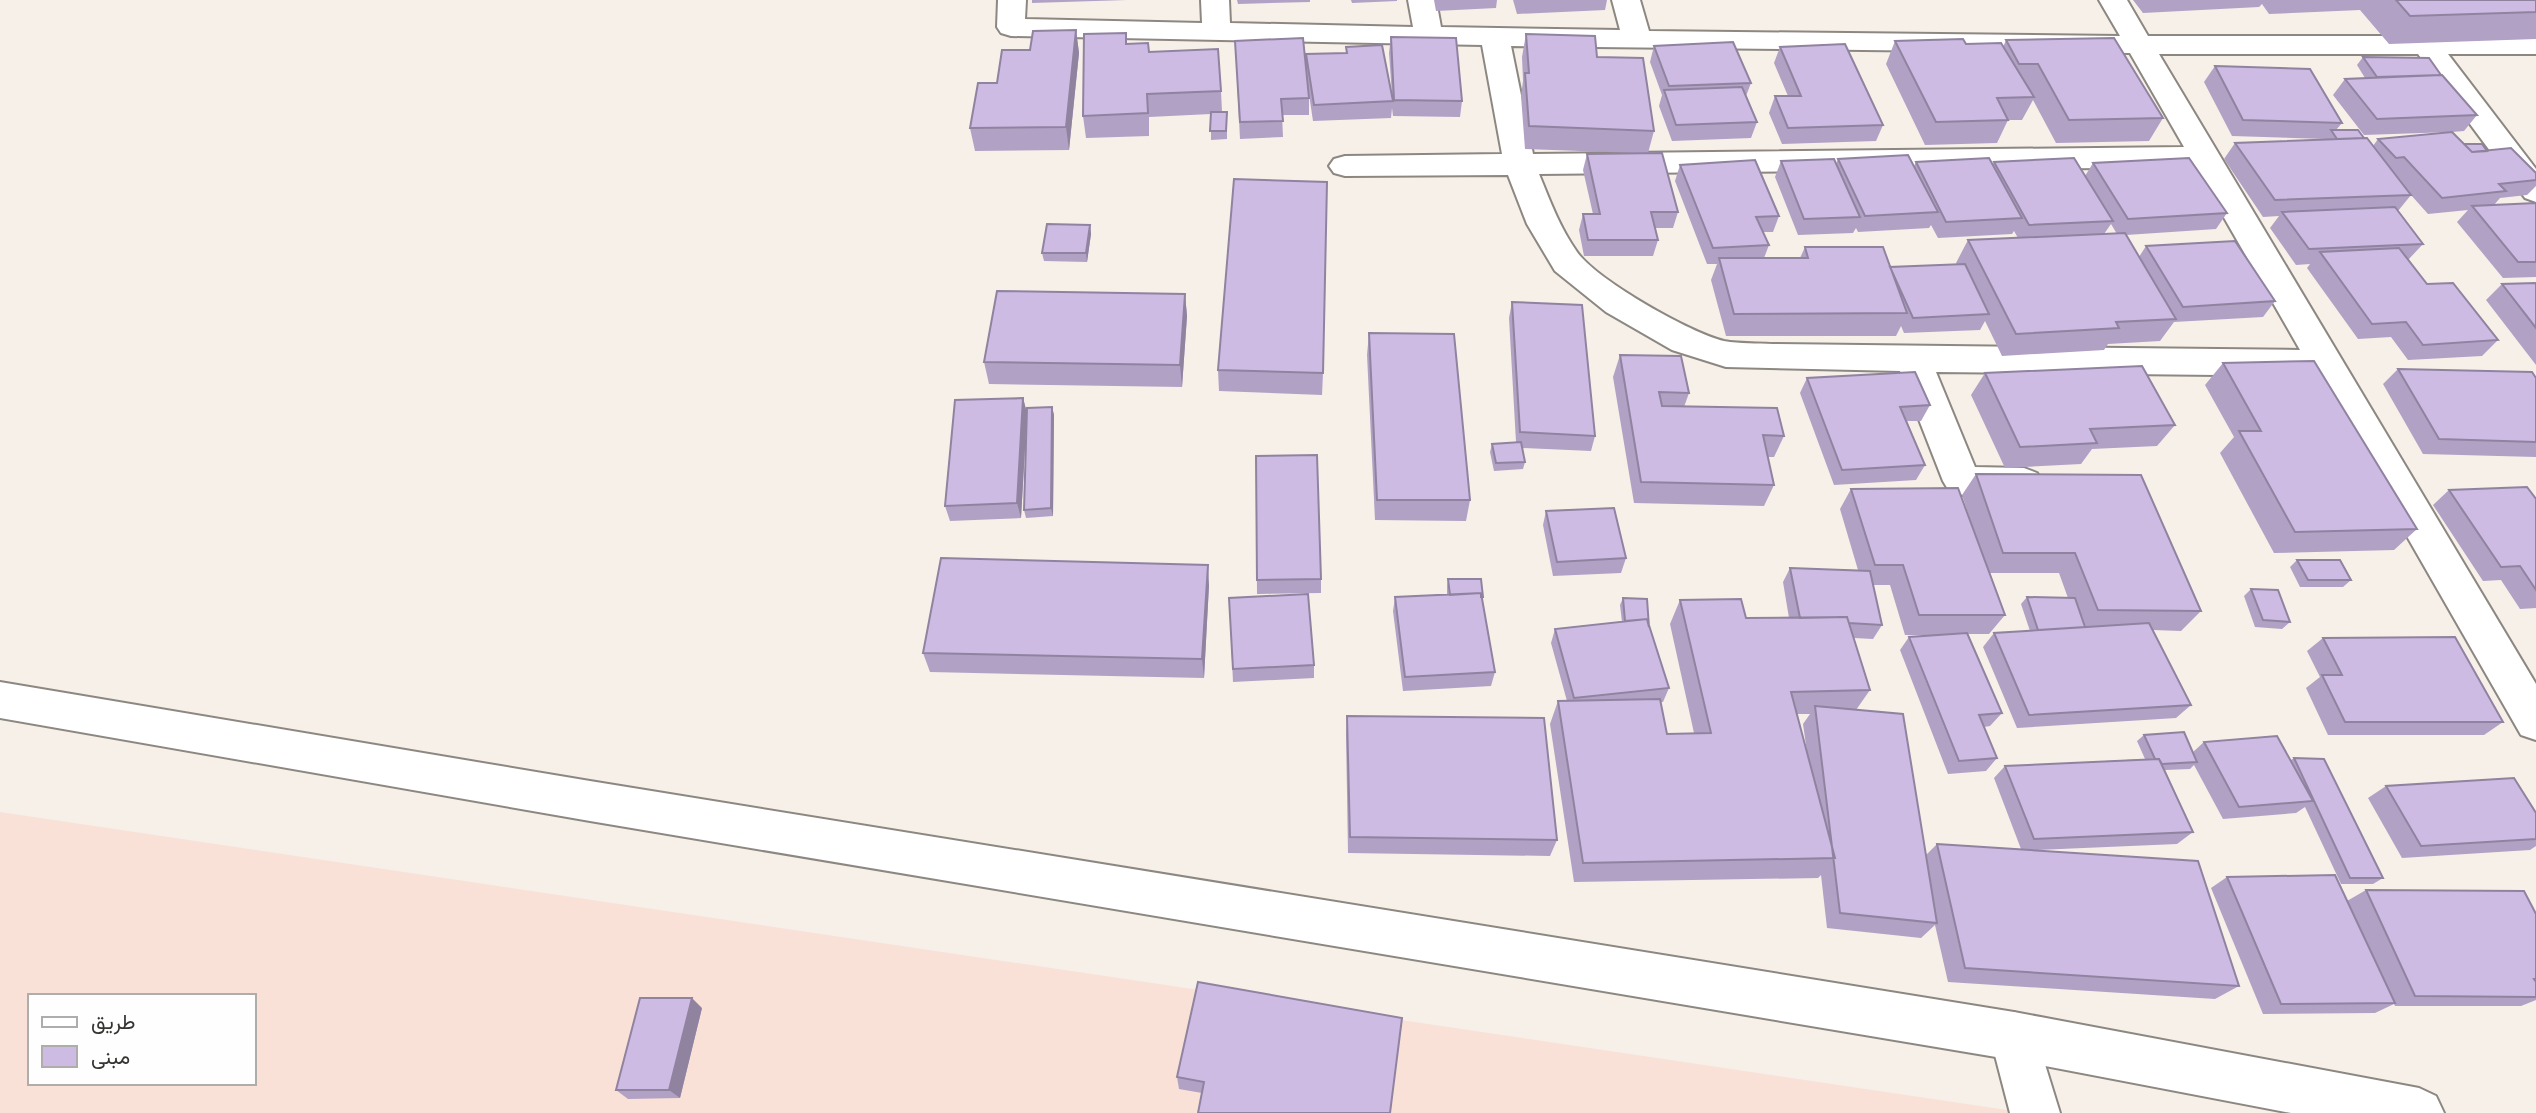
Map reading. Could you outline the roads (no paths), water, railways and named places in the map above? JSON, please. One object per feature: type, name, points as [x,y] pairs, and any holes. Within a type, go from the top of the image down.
[{"type":"street","points":[[1012,0],[1011,27],[1494,39],[2139,45],[2536,45]]},
{"type":"street","points":[[1215,0],[1216,32]]},
{"type":"street","points":[[1422,0],[1429,37]]},
{"type":"street","points":[[1626,0],[1637,40]]},
{"type":"street","points":[[2113,0],[2536,722]]},
{"type":"street","points":[[1494,39],[1520,165],[1542,224],[1567,263],[1618,303],[1684,341],[1726,354],[1913,359],[2325,363]]},
{"type":"street","points":[[2427,46],[2536,191]]},
{"type":"street","points":[[1345,166],[2205,157]]},
{"type":"street","points":[[1913,359],[1962,481],[2058,483]]},
{"type":"street","points":[[0,700],[590,801],[2014,1036],[2419,1113]]},
{"type":"street","points":[[2014,1036],[2035,1113]]}]
